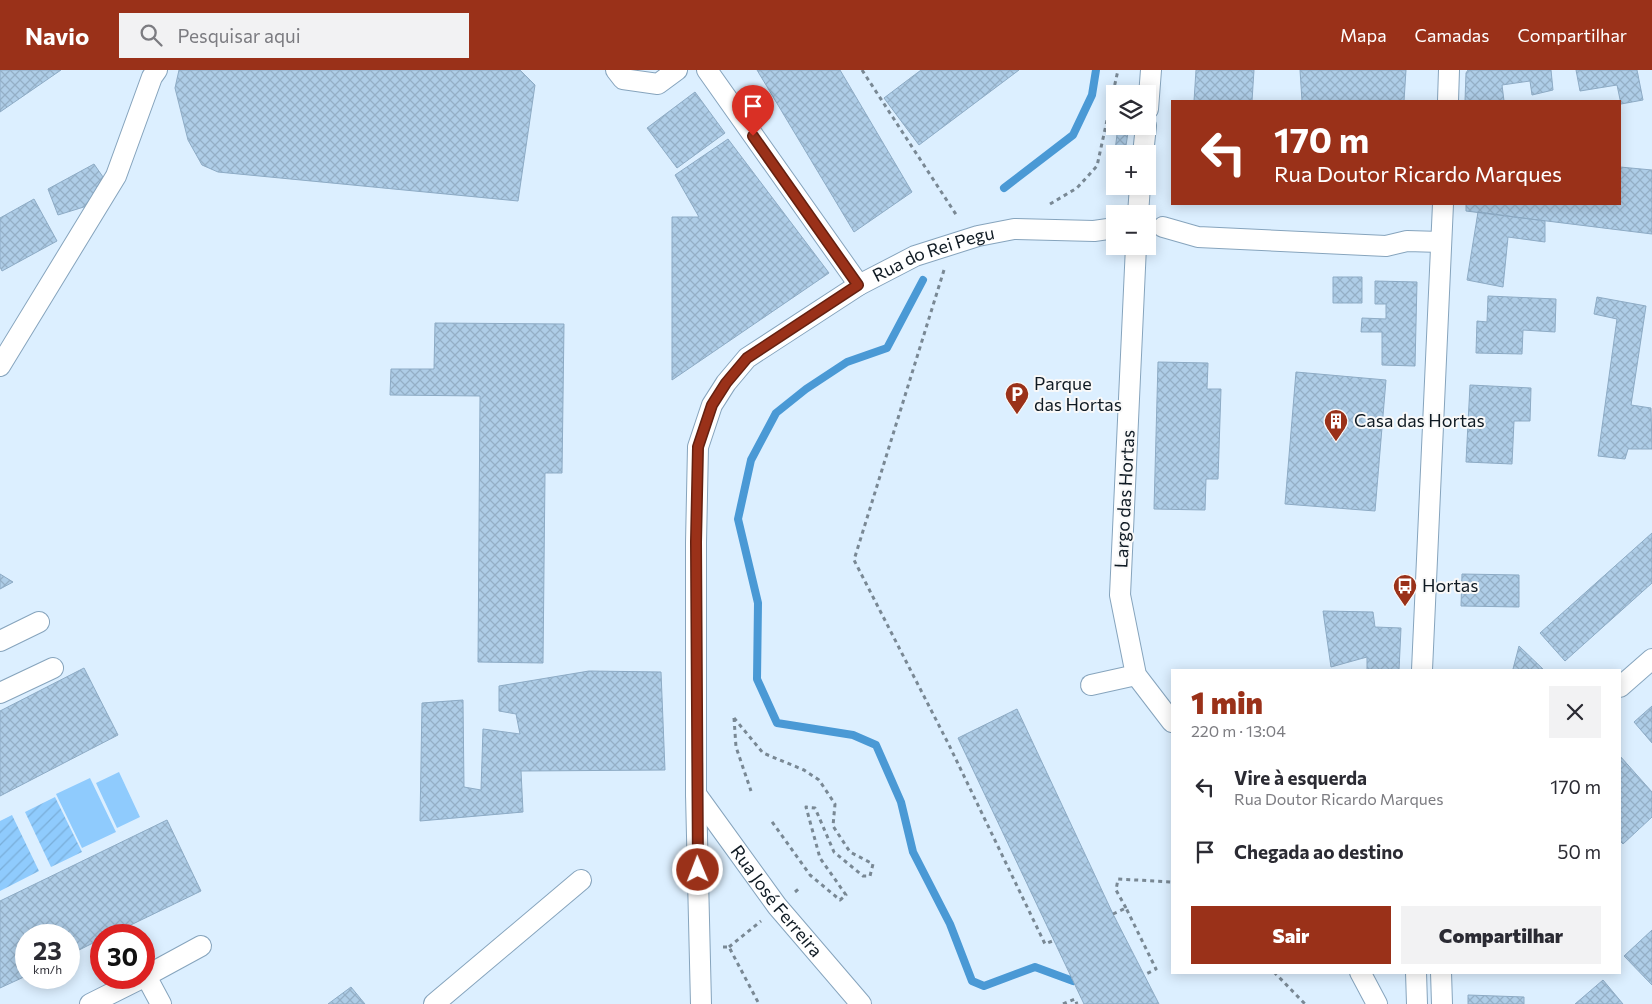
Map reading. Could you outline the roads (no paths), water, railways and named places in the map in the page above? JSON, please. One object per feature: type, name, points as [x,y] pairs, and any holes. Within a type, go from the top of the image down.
[{"type":"street","points":[[0,366],[116,176],[152,78],[157,70]]},
{"type":"street","points":[[616,70],[623,79],[658,84],[677,70]]},
{"type":"street","points":[[707,70],[858,285]]},
{"type":"street","points":[[1150,85],[1151,70]]},
{"type":"street","points":[[1448,100],[1449,70]]},
{"type":"street","points":[[1422,669],[1443,205]]},
{"type":"street","points":[[1156,227],[1198,237],[1386,246],[1406,241],[1441,242]]},
{"type":"street","name":"Rua do Rei Pegu","points":[[701,1004],[696,794],[696,542],[698,447],[712,405],[726,383],[747,358],[858,285],[915,256],[978,236],[1014,229],[1094,231],[1106,229]]},
{"type":"street","name":"Largo das Hortas","points":[[1136,255],[1120,595],[1136,675]]},
{"type":"street","points":[[0,641],[39,622]]},
{"type":"street","points":[[1621,686],[1652,659]]},
{"type":"street","points":[[0,693],[53,668]]},
{"type":"street","points":[[1091,685],[1136,675],[1171,721]]},
{"type":"street","name":"Rua José Ferreira","points":[[696,794],[778,906],[861,1004]]},
{"type":"street","points":[[434,1004],[580,880]]},
{"type":"street","points":[[155,971],[201,946]]},
{"type":"street","points":[[1361,974],[1377,1004]]},
{"type":"street","points":[[1416,974],[1417,1004]]},
{"type":"street","points":[[1441,974],[1442,1004]]},
{"type":"street","points":[[90,1004],[120,989]]},
{"type":"street","points":[[152,989],[161,1004]]},
{"type":"waterway","points":[[1004,188],[1073,135],[1092,95],[1096,70]]},
{"type":"waterway","points":[[923,280],[887,348],[847,362],[806,389],[776,413],[751,460],[738,519],[758,603],[757,679],[777,723],[853,735],[876,745],[901,802],[913,852],[950,924],[972,981],[984,986],[1035,967],[1073,981]]},
{"type":"place","name":"Parque das Hortas","points":[[1017,415]]},
{"type":"place","name":"Casa das Hortas","points":[[1336,442]]},
{"type":"place","name":"Hortas","points":[[1405,607]]}]
